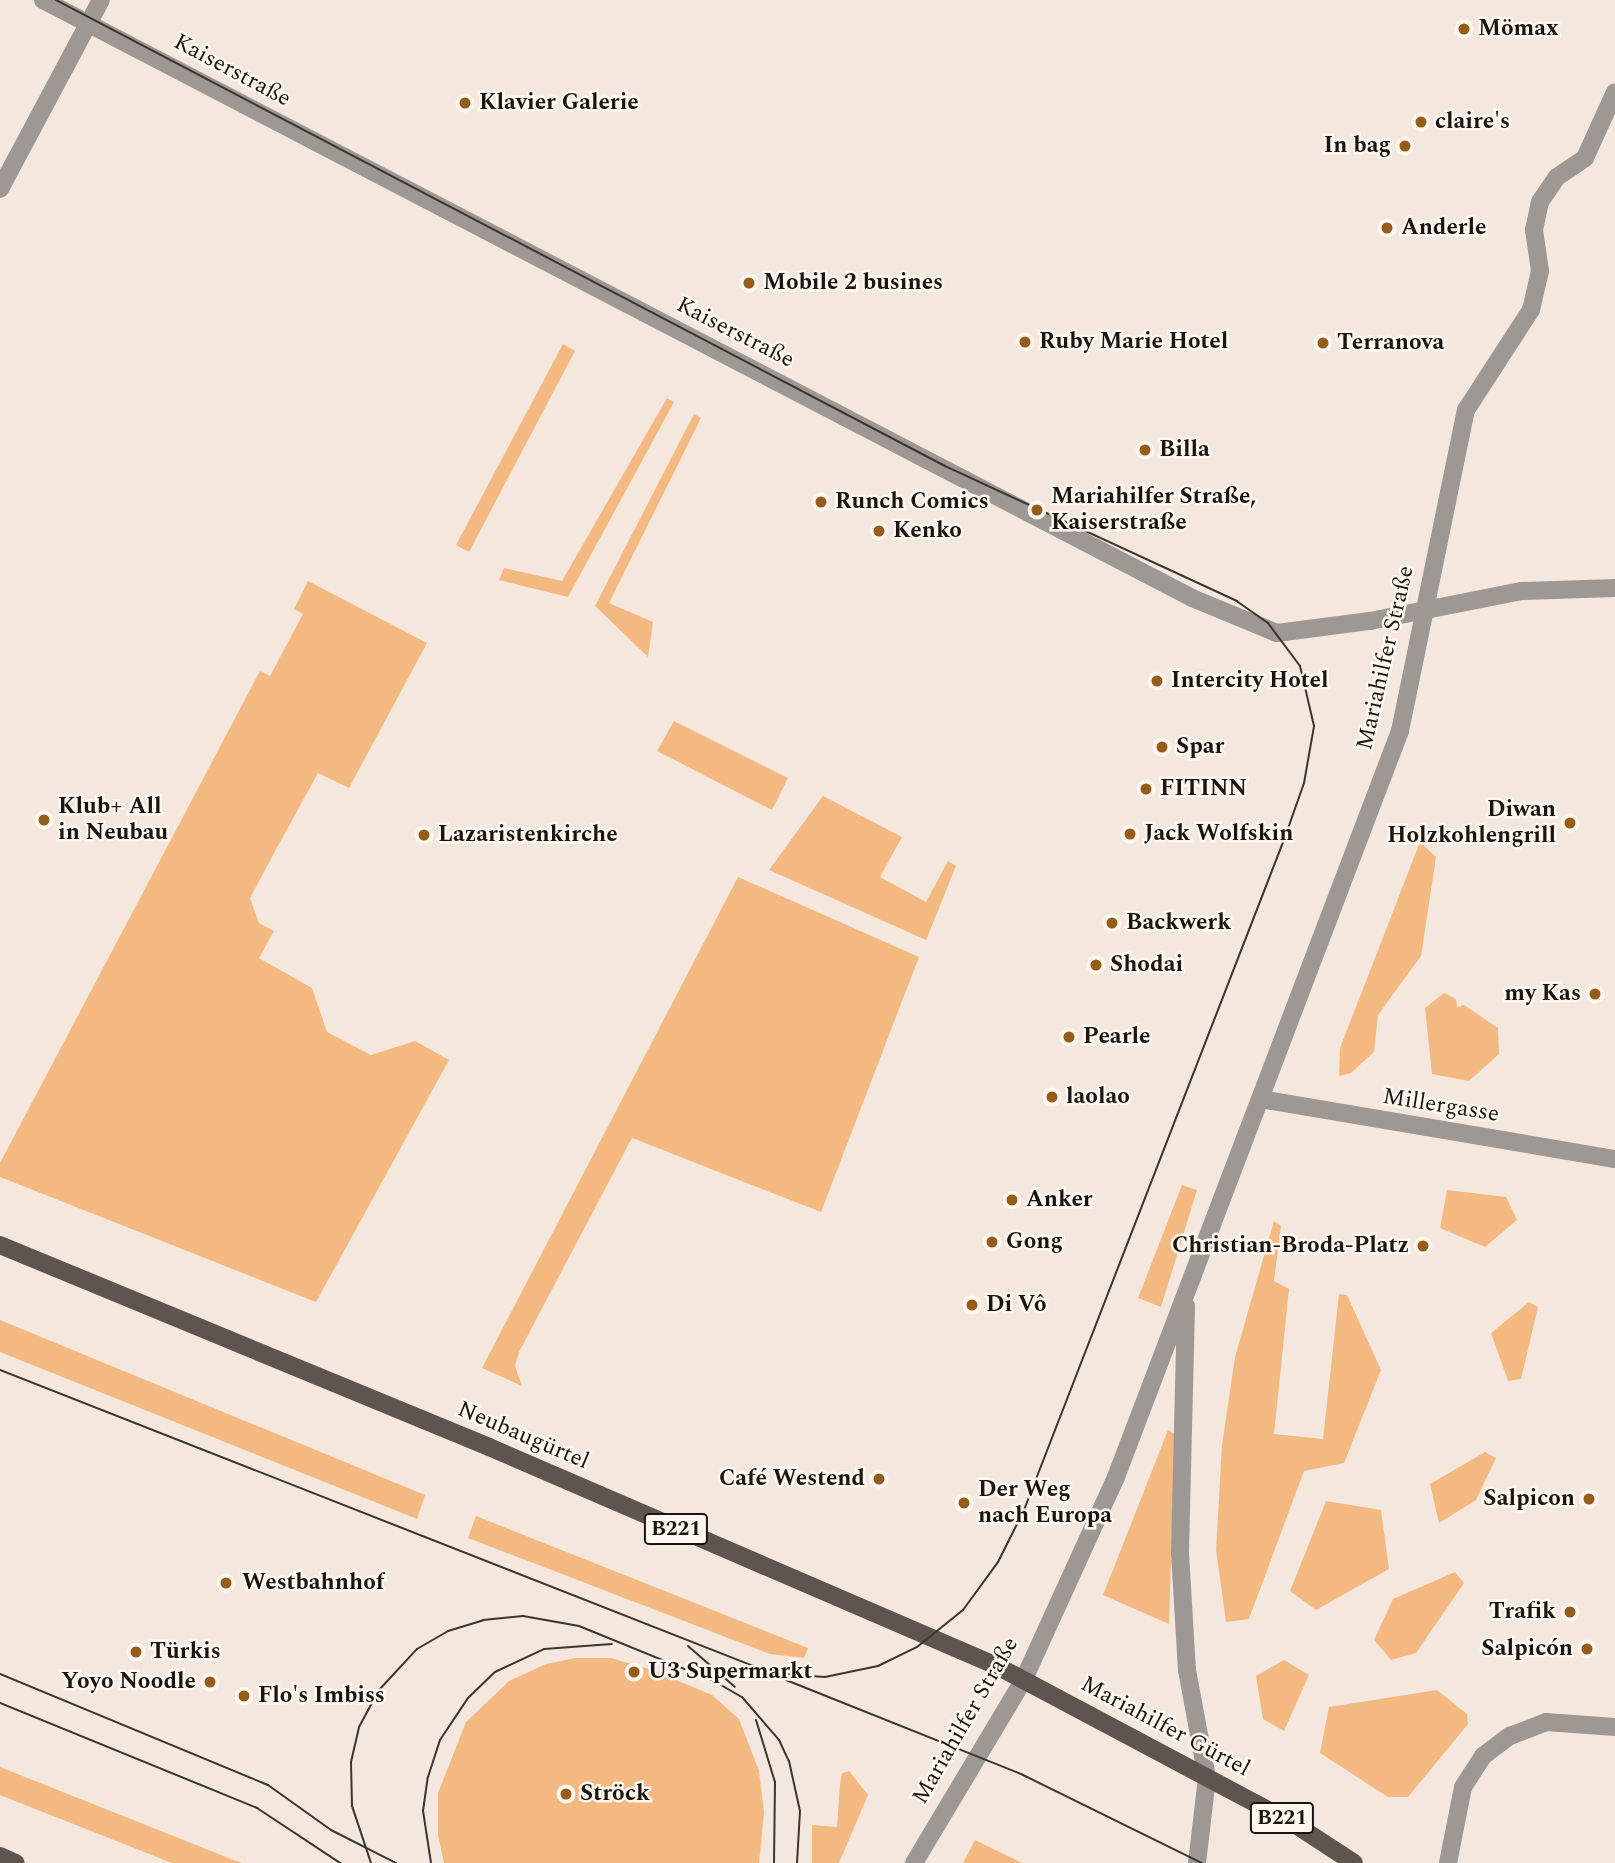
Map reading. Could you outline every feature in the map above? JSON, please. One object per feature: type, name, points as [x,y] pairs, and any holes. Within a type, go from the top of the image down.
[{"type":"main road","name":"Neubaugürtel","points":[[0,1245],[476,1442],[1024,1679]]},
{"type":"main road","name":"Mariahilfer Gürtel","points":[[1024,1679],[1207,1778],[1354,1863]]},
{"type":"main road","points":[[0,1856],[16,1863]]},
{"type":"street","name":"Kaiserstraße","points":[[43,0],[1192,598],[1277,633],[1370,621],[1522,591],[1615,588]]},
{"type":"street","points":[[0,189],[91,25],[101,0]]},
{"type":"street","name":"Mariahilfer Straße","points":[[914,1863],[1024,1679],[1116,1478],[1400,732],[1422,609],[1465,410],[1531,310],[1540,271],[1534,230],[1540,202],[1557,177],[1585,158],[1615,92]]},
{"type":"street","name":"Millergasse","points":[[1260,1099],[1615,1159]]},
{"type":"street","name":"Mariahilfer Straße","points":[[1186,1293],[1181,1578],[1187,1670],[1207,1778],[1197,1863]]},
{"type":"street","points":[[1448,1863],[1462,1787],[1483,1756],[1510,1736],[1546,1722],[1615,1727]]},
{"type":"shaded area","points":[[563,344],[575,351],[469,552],[456,545]]},
{"type":"shaded area","points":[[667,398],[674,402],[568,597],[499,580],[504,568],[562,581]]},
{"type":"shaded area","points":[[694,414],[701,418],[609,603],[653,622],[648,657],[595,606]]},
{"type":"shaded area","points":[[308,581],[427,643],[349,788],[318,773],[250,898],[259,923],[274,931],[259,958],[312,988],[327,1032],[371,1055],[415,1041],[449,1060],[316,1302],[0,1177],[0,1163],[260,671],[270,676],[303,614],[294,609]]},
{"type":"shaded area","points":[[674,721],[788,778],[772,810],[657,751]]},
{"type":"shaded area","points":[[823,796],[902,837],[880,877],[926,902],[948,861],[956,866],[926,940],[769,870]]},
{"type":"shaded area","points":[[1420,842],[1436,857],[1421,956],[1378,1015],[1374,1052],[1351,1073],[1339,1076],[1340,1048]]},
{"type":"shaded area","points":[[738,877],[919,957],[821,1212],[632,1138],[519,1352],[515,1366],[522,1386],[482,1368]]},
{"type":"shaded area","points":[[1444,993],[1456,999],[1457,1007],[1464,1005],[1498,1028],[1499,1054],[1469,1081],[1432,1074],[1425,1008]]},
{"type":"shaded area","points":[[1182,1185],[1197,1190],[1161,1307],[1138,1298]]},
{"type":"shaded area","points":[[1447,1190],[1506,1197],[1517,1220],[1485,1247],[1440,1228]]},
{"type":"shaded area","points":[[1274,1221],[1281,1226],[1274,1281],[1289,1289],[1274,1434],[1323,1439],[1339,1294],[1347,1295],[1381,1370],[1344,1463],[1304,1471],[1249,1619],[1226,1622],[1216,1550],[1222,1445],[1235,1357]]},
{"type":"shaded area","points":[[1529,1302],[1538,1307],[1521,1379],[1508,1381],[1491,1333]]},
{"type":"shaded area","points":[[0,1320],[425,1495],[417,1519],[0,1352]]},
{"type":"shaded area","points":[[1168,1430],[1175,1434],[1169,1624],[1103,1595]]},
{"type":"shaded area","points":[[1485,1452],[1496,1458],[1476,1500],[1439,1523],[1430,1484]]},
{"type":"shaded area","points":[[1326,1501],[1381,1510],[1389,1569],[1316,1610],[1290,1591]]},
{"type":"shaded area","points":[[476,1516],[808,1648],[804,1658],[770,1654],[468,1538]]},
{"type":"shaded area","points":[[1455,1572],[1464,1583],[1416,1653],[1391,1660],[1374,1640],[1393,1599]]},
{"type":"shaded area","points":[[575,1658],[611,1658],[652,1670],[712,1695],[739,1719],[759,1771],[764,1813],[759,1863],[444,1863],[438,1835],[438,1793],[466,1722],[509,1681],[546,1664]]},
{"type":"shaded area","points":[[1284,1660],[1309,1675],[1284,1731],[1263,1719],[1256,1676]]},
{"type":"shaded area","points":[[1437,1690],[1467,1714],[1468,1724],[1408,1797],[1388,1797],[1320,1753],[1329,1707]]},
{"type":"shaded area","points":[[0,1767],[242,1863],[172,1863],[0,1795]]},
{"type":"shaded area","points":[[849,1771],[868,1795],[839,1863],[812,1863],[812,1825],[837,1827],[842,1773]]},
{"type":"shaded area","points":[[975,1840],[1022,1863],[963,1863]]},
{"type":"tram line","points":[[0,1370],[751,1665],[784,1674],[825,1677],[878,1666],[917,1647],[963,1610],[998,1562],[1024,1510],[1285,837],[1304,783],[1314,726],[1300,666],[1268,623],[1237,601],[945,466],[56,0]]},
{"type":"tram line","points":[[371,1863],[352,1806],[351,1762],[359,1727],[379,1690],[417,1649],[448,1631],[483,1620],[523,1616],[579,1626],[714,1681],[742,1697],[779,1740],[789,1761],[800,1811],[797,1863]]},
{"type":"tram line","points":[[431,1863],[423,1811],[428,1777],[440,1740],[468,1698],[495,1672],[544,1649],[612,1644]]},
{"type":"tram line","points":[[688,1646],[735,1687]]},
{"type":"tram line","points":[[0,1674],[268,1785],[331,1830],[396,1863]]},
{"type":"tram line","points":[[786,1680],[1023,1775],[1202,1863]]},
{"type":"tram line","points":[[0,1703],[257,1808],[340,1863]]},
{"type":"tram line","points":[[756,1720],[775,1782],[774,1863]]},
{"type":"place","name":"Mömax","points":[[1464,29]]},
{"type":"place","name":"Klavier Galerie","points":[[465,103]]},
{"type":"place","name":"claire's","points":[[1421,122]]},
{"type":"place","name":"In bag","points":[[1405,146]]},
{"type":"place","name":"Anderle","points":[[1387,228]]},
{"type":"place","name":"Mobile 2 busines","points":[[749,283]]},
{"type":"place","name":"Ruby Marie Hotel","points":[[1025,342]]},
{"type":"place","name":"Terranova","points":[[1323,343]]},
{"type":"place","name":"Billa","points":[[1145,450]]},
{"type":"place","name":"Runch Comics","points":[[821,502]]},
{"type":"place","name":"Mariahilfer Straße, Kaiserstraße","points":[[1037,510]]},
{"type":"place","name":"Kenko","points":[[879,531]]},
{"type":"place","name":"Intercity Hotel","points":[[1157,681]]},
{"type":"place","name":"Spar","points":[[1162,747]]},
{"type":"place","name":"FITINN","points":[[1146,789]]},
{"type":"place","name":"Klub+ All in Neubau","points":[[44,820]]},
{"type":"place","name":"Diwan Holzkohlengrill","points":[[1570,823]]},
{"type":"place","name":"Jack Wolfskin","points":[[1130,834]]},
{"type":"place","name":"Lazaristenkirche","points":[[424,835]]},
{"type":"place","name":"Backwerk","points":[[1112,923]]},
{"type":"place","name":"Shodai","points":[[1096,965]]},
{"type":"place","name":"my Kas","points":[[1595,994]]},
{"type":"place","name":"Pearle","points":[[1069,1037]]},
{"type":"place","name":"laolao","points":[[1052,1097]]},
{"type":"place","name":"Anker","points":[[1012,1200]]},
{"type":"place","name":"Gong","points":[[992,1242]]},
{"type":"place","name":"Christian-Broda-Platz","points":[[1423,1246]]},
{"type":"place","name":"Di Vô","points":[[972,1305]]},
{"type":"place","name":"Café Westend","points":[[879,1479]]},
{"type":"place","name":"Salpicon","points":[[1589,1499]]},
{"type":"place","name":"Der Weg nach Europa","points":[[964,1503]]},
{"type":"place","name":"Westbahnhof","points":[[226,1583]]},
{"type":"place","name":"Trafik","points":[[1570,1612]]},
{"type":"place","name":"Salpicón","points":[[1587,1649]]},
{"type":"place","name":"Türkis","points":[[136,1652]]},
{"type":"place","name":"U3 Supermarkt","points":[[634,1672]]},
{"type":"place","name":"Yoyo Noodle","points":[[210,1682]]},
{"type":"place","name":"Flo's Imbiss","points":[[244,1696]]},
{"type":"place","name":"Ströck","points":[[566,1794]]}]
